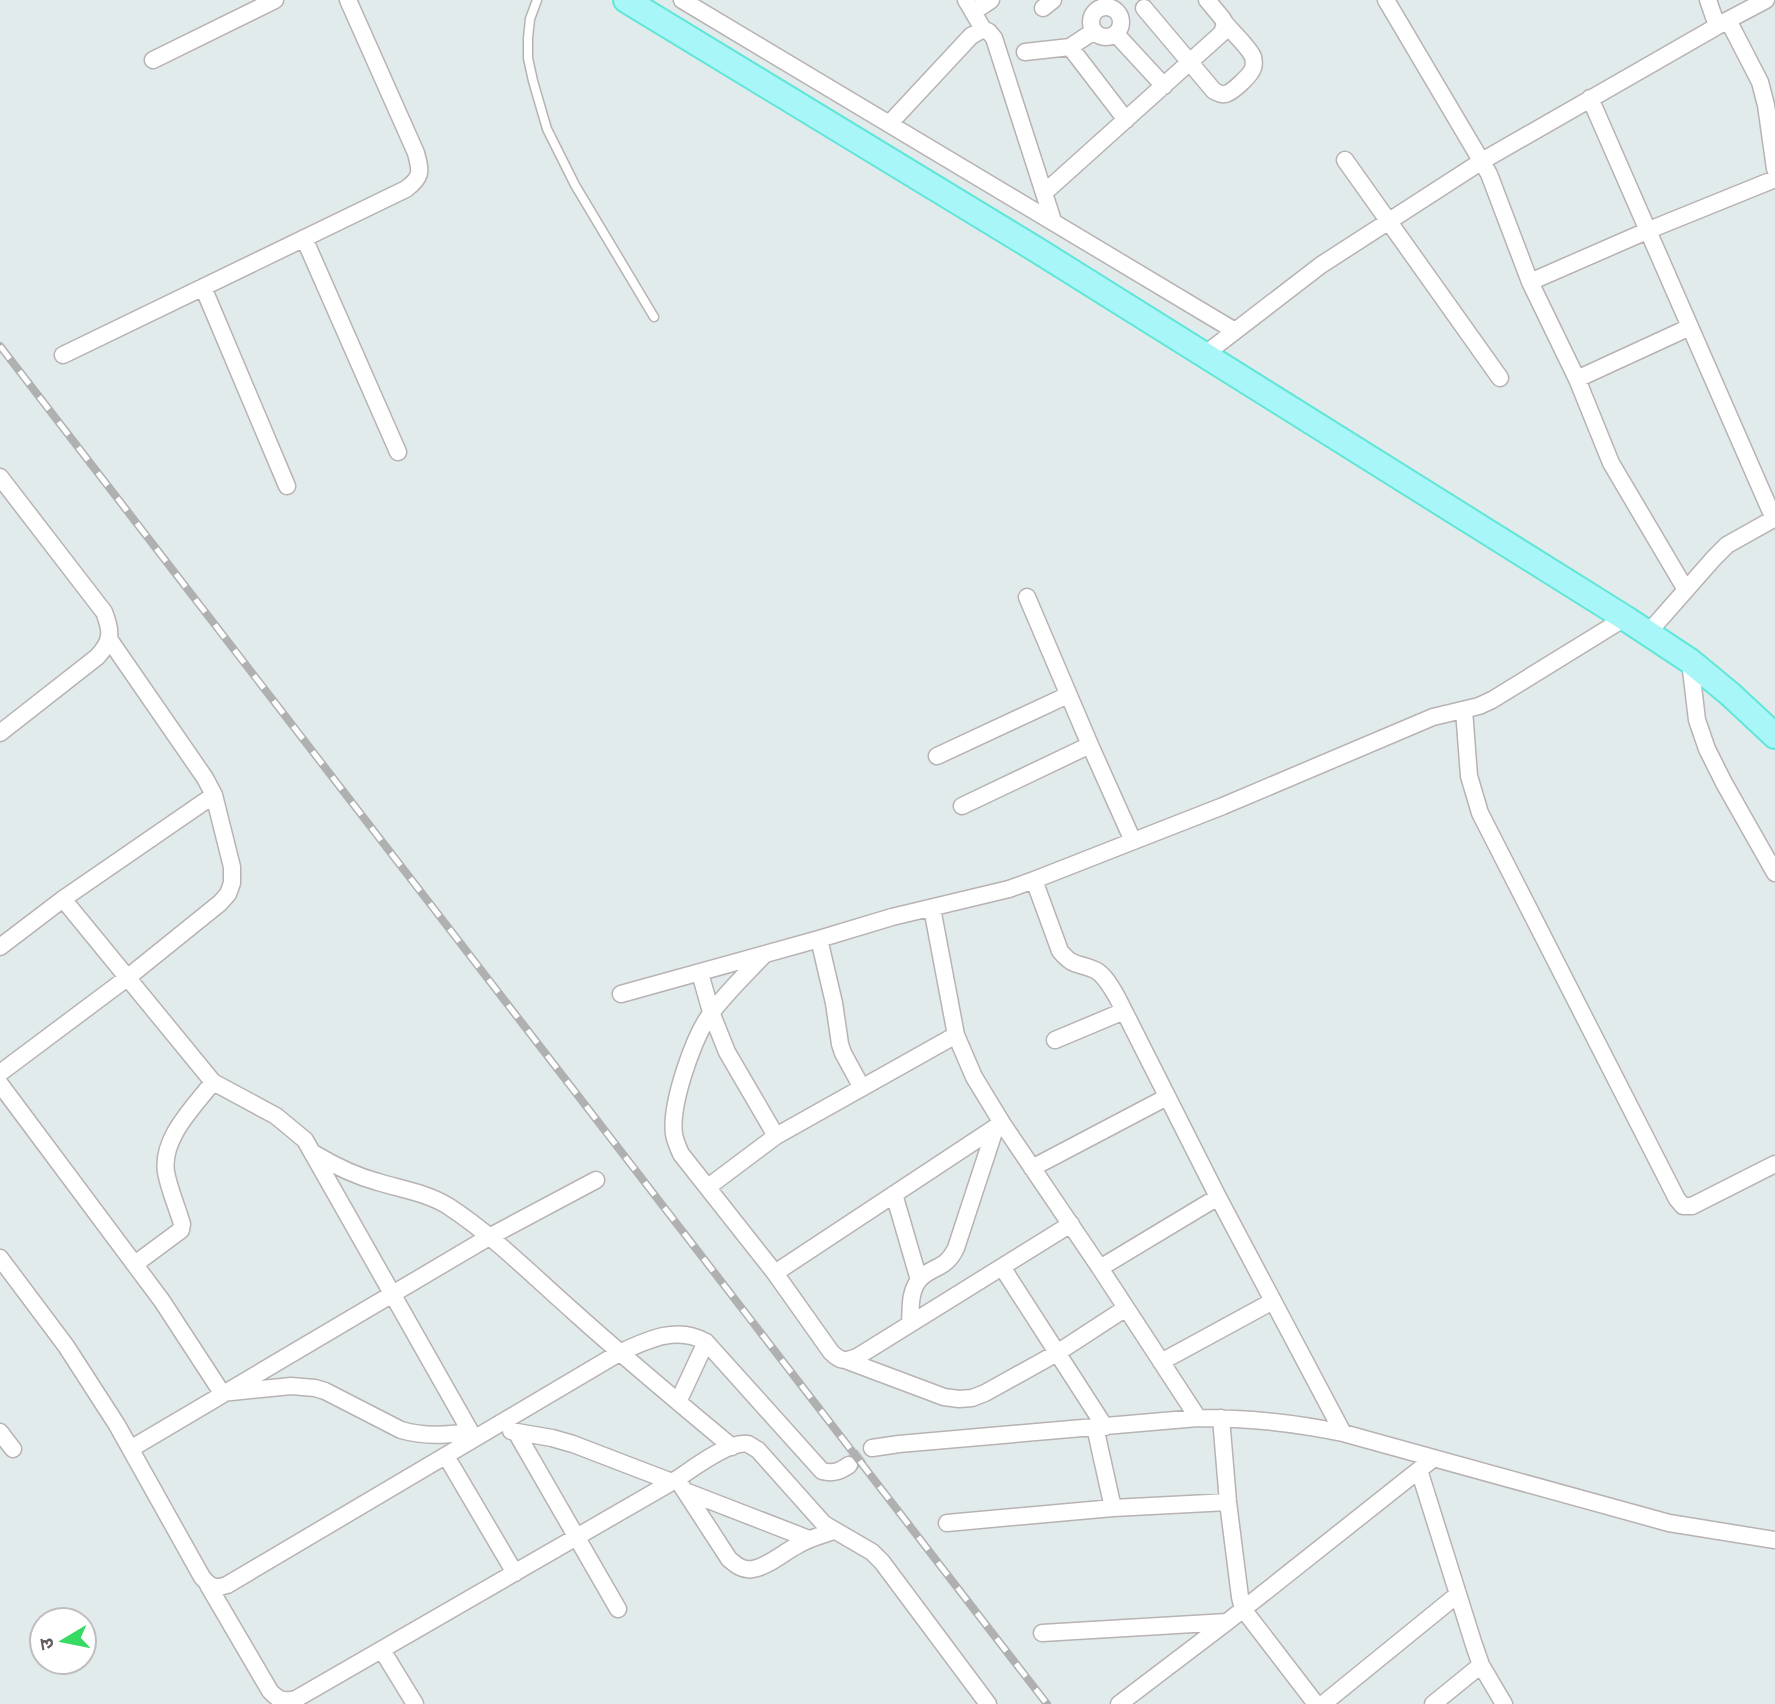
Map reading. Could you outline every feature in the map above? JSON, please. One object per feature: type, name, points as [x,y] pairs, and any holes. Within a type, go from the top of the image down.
[{"type":"main road","points":[[626,0],[992,222],[1626,618],[1690,661],[1775,736]]},
{"type":"street","points":[[153,60],[275,0]]},
{"type":"street","points":[[63,355],[406,190],[417,181],[421,169],[416,153],[348,0]]},
{"type":"street","points":[[682,0],[1235,331]]},
{"type":"street","points":[[991,0],[970,6],[983,29],[994,38],[1052,221]]},
{"type":"street","points":[[1120,0],[1122,7],[1130,12],[1135,12],[1146,4],[1190,63],[1214,91],[1220,94],[1232,91],[1252,71],[1254,59],[1207,0]]},
{"type":"street","points":[[1386,0],[1482,160],[1497,191],[1530,282],[1577,379],[1611,463],[1686,590]]},
{"type":"street","points":[[1708,0],[1760,82],[1775,169]]},
{"type":"street","points":[[1203,355],[1321,265],[1482,160],[1766,0]]},
{"type":"street","points":[[1107,7],[1116,10],[1121,19],[1120,29],[1116,34],[1102,37],[1094,31],[1091,26],[1092,17],[1098,9],[1107,7]]},
{"type":"street","points":[[1044,193],[1222,33],[1225,23]]},
{"type":"street","points":[[890,123],[971,36],[983,29]]},
{"type":"street","points":[[1025,52],[1070,47],[1094,31]]},
{"type":"street","points":[[1116,34],[1164,86]]},
{"type":"street","points":[[1070,47],[1126,120]]},
{"type":"street","points":[[1590,98],[1775,519],[1727,545],[1648,634]]},
{"type":"street","points":[[1345,160],[1500,378]]},
{"type":"street","points":[[1530,282],[1775,179]]},
{"type":"street","points":[[304,238],[398,452]]},
{"type":"street","points":[[203,287],[287,486]]},
{"type":"street","points":[[1577,379],[1690,327]]},
{"type":"street","points":[[0,477],[104,612],[109,626],[106,648],[97,657],[0,732]]},
{"type":"street","points":[[1027,597],[1133,841]]},
{"type":"street","points":[[621,994],[892,917],[1009,889],[1034,880],[1223,806],[1433,717],[1492,700],[1626,618]]},
{"type":"street","points":[[0,1073],[220,904],[232,883],[232,867],[214,795],[109,639]]},
{"type":"street","points":[[1690,661],[1697,720],[1707,749],[1775,873]]},
{"type":"street","points":[[936,756],[1068,695]]},
{"type":"street","points":[[1464,710],[1469,776],[1480,813],[1677,1199],[1683,1206],[1692,1206],[1775,1164]]},
{"type":"street","points":[[962,806],[1090,745]]},
{"type":"street","points":[[0,947],[63,899],[214,795]]},
{"type":"street","points":[[1034,880],[1060,951],[1075,964],[1093,968],[1101,974],[1117,997],[1218,1197],[1343,1433]]},
{"type":"street","points":[[63,899],[213,1082],[276,1116],[305,1140],[473,1435]]},
{"type":"street","points":[[932,908],[956,1035],[999,1126],[1071,1224],[1198,1418]]},
{"type":"street","points":[[818,939],[834,1003],[840,1044],[862,1088]]},
{"type":"street","points":[[765,954],[711,1012],[692,1048],[677,1100],[674,1133],[681,1154],[775,1273],[839,1360],[944,1397],[972,1398],[1057,1353],[1126,1308]]},
{"type":"street","points":[[701,972],[711,1012],[727,1052],[776,1136]]},
{"type":"street","points":[[1055,1040],[1124,1011]]},
{"type":"street","points":[[708,1187],[776,1136],[956,1035]]},
{"type":"street","points":[[135,1264],[181,1230],[182,1224],[168,1181],[166,1157],[173,1136],[213,1082]]},
{"type":"street","points":[[0,1084],[162,1301],[222,1393]]},
{"type":"street","points":[[1032,1168],[1167,1097]]},
{"type":"street","points":[[775,1273],[999,1126]]},
{"type":"street","points":[[910,1324],[915,1286],[919,1280],[945,1264],[952,1255],[999,1126]]},
{"type":"street","points":[[313,1153],[360,1176],[415,1192],[444,1204],[489,1237],[619,1353],[732,1447]]},
{"type":"street","points":[[132,1448],[489,1237],[596,1180]]},
{"type":"street","points":[[894,1194],[919,1280]]},
{"type":"street","points":[[1100,1268],[1218,1197]]},
{"type":"street","points":[[848,1361],[1071,1224]]},
{"type":"street","points":[[0,1258],[66,1346],[132,1448],[202,1577],[278,1701],[296,1699],[577,1537],[678,1484],[732,1447],[749,1444],[758,1450],[816,1515],[834,1531],[872,1552],[882,1562],[988,1704]]},
{"type":"street","points":[[1002,1267],[1100,1427],[1113,1508]]},
{"type":"street","points":[[1161,1362],[1273,1301]]},
{"type":"street","points":[[208,1585],[218,1588],[227,1585],[446,1456],[473,1435],[491,1428],[619,1353],[663,1335],[696,1335],[706,1342],[822,1471],[841,1471],[849,1465]]},
{"type":"street","points":[[678,1402],[706,1342]]},
{"type":"street","points":[[222,1393],[306,1387],[325,1391],[414,1434],[473,1435]]},
{"type":"street","points":[[873,1448],[1198,1418],[1238,1418],[1343,1433],[1669,1523],[1775,1540]]},
{"type":"street","points":[[1221,1418],[1228,1502],[1243,1609],[1316,1704]]},
{"type":"street","points":[[491,1428],[573,1444],[678,1484],[809,1539]]},
{"type":"street","points":[[0,1432],[13,1449]]},
{"type":"street","points":[[516,1432],[618,1609]]},
{"type":"street","points":[[446,1456],[515,1573]]},
{"type":"street","points":[[1119,1704],[1434,1458]]},
{"type":"street","points":[[1419,1470],[1481,1665],[1504,1704]]},
{"type":"street","points":[[678,1484],[729,1559],[744,1569],[761,1566],[809,1539],[834,1531]]},
{"type":"street","points":[[947,1523],[1113,1508],[1228,1502]]},
{"type":"street","points":[[1323,1704],[1457,1595]]},
{"type":"street","points":[[1042,1633],[1227,1622]]},
{"type":"street","points":[[382,1650],[415,1704]]},
{"type":"street","points":[[1433,1704],[1481,1665]]},
{"type":"lane","points":[[537,0],[530,19],[528,58],[547,130],[575,185],[654,317]]},
{"type":"tunnel","points":[[849,1465],[872,1448]]},
{"type":"railway","points":[[0,346],[1047,1704]]}]
